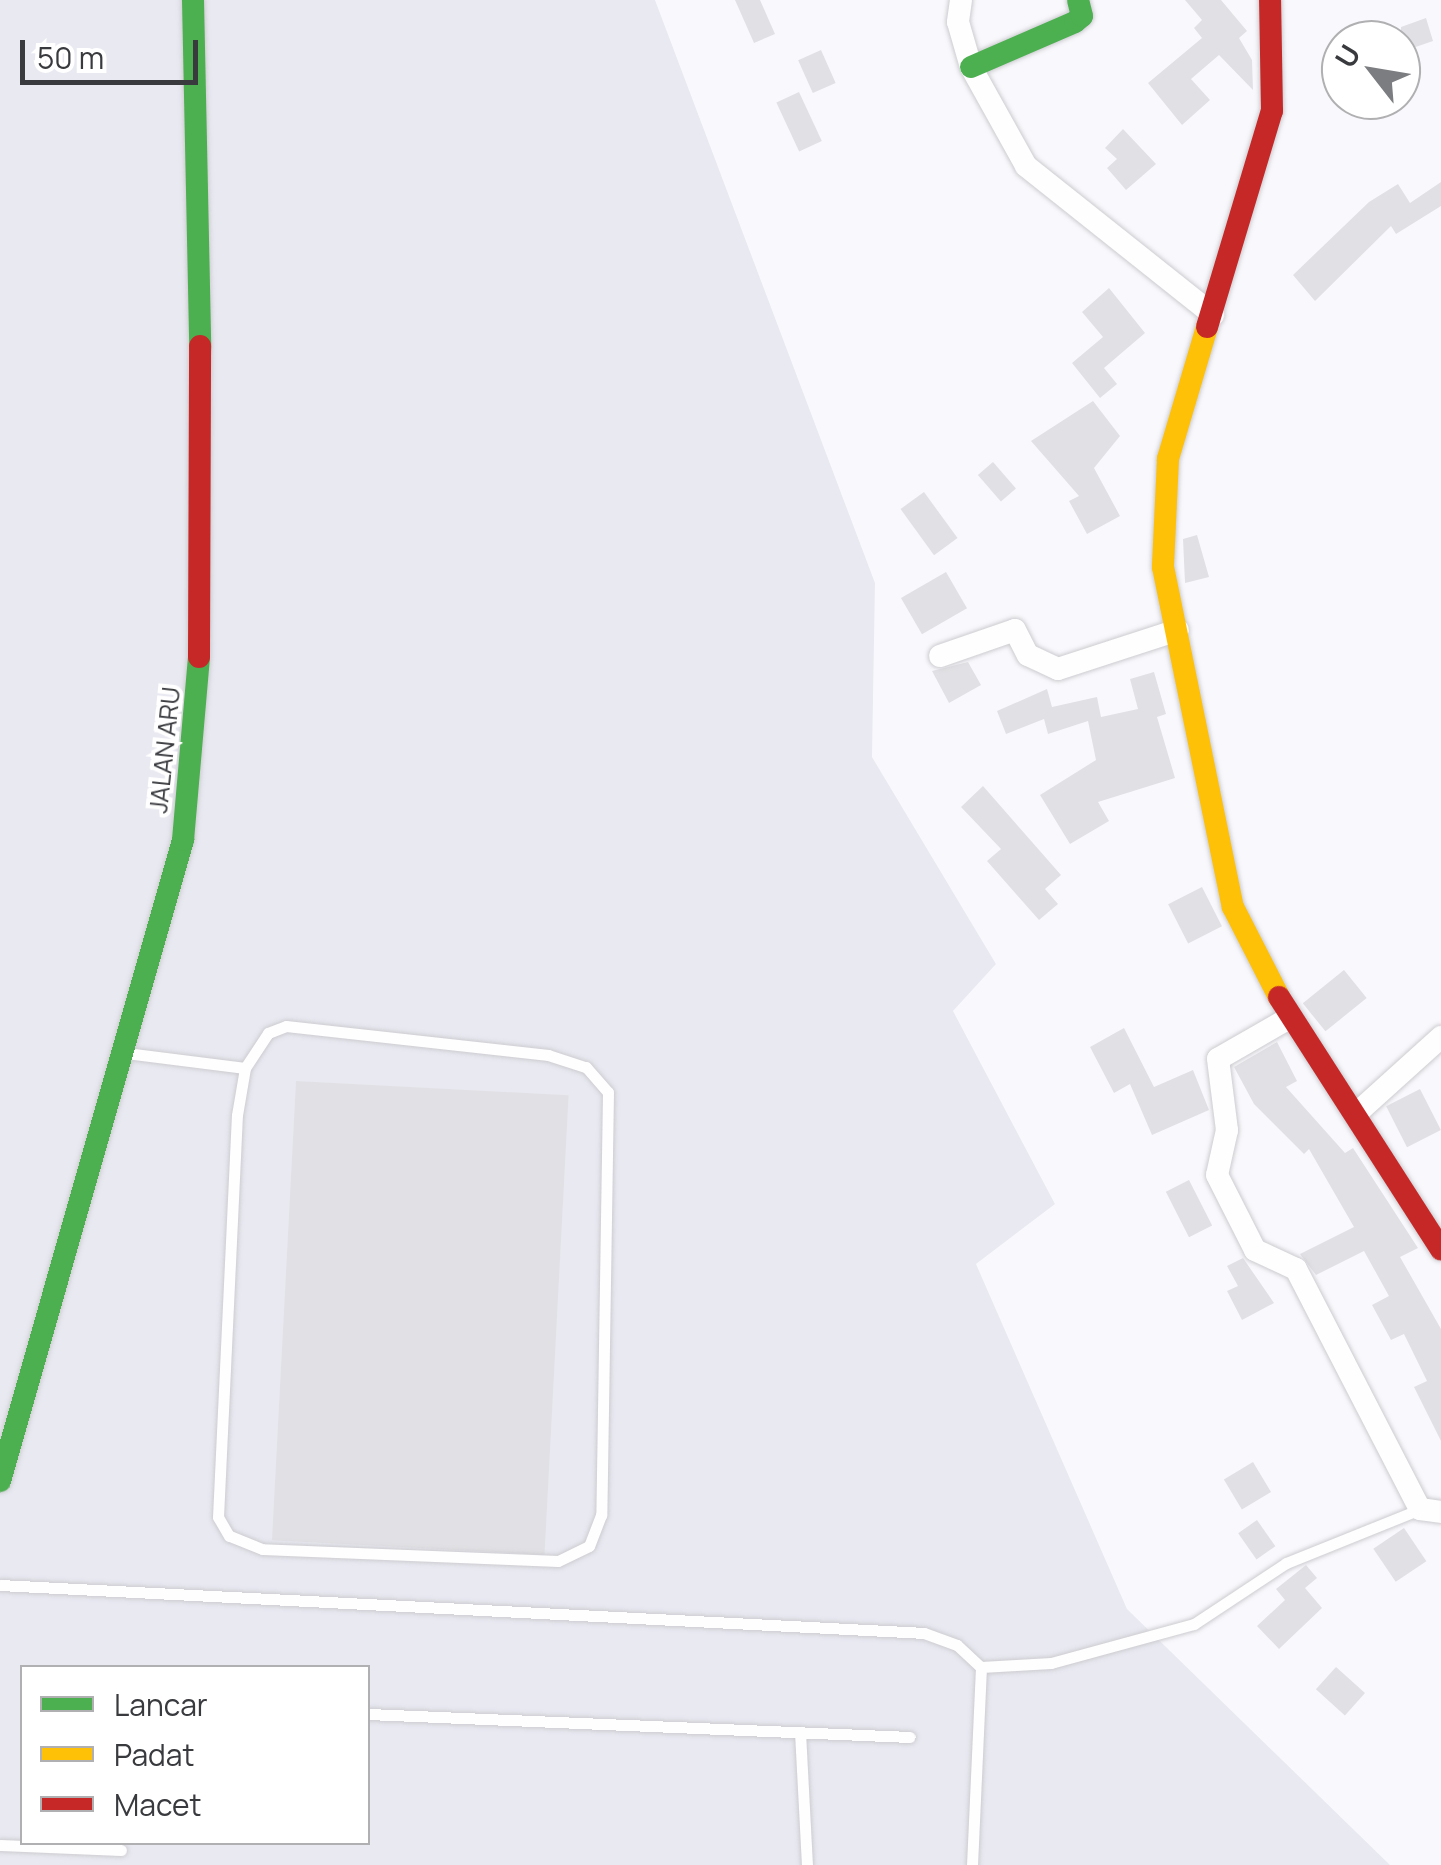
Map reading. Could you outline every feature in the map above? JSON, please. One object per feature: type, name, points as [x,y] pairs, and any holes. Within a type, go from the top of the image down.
[{"type":"street","name":"JALAN ARU","points":[[0,1481],[183,840],[206,596],[193,0]]},
{"type":"street","points":[[962,0],[958,22],[971,67],[1026,166],[1213,314]]},
{"type":"street","points":[[971,67],[1075,22],[1082,16],[1078,0]]},
{"type":"street","points":[[1270,0],[1272,112],[1168,458],[1160,513],[1178,630],[1234,907],[1290,1018],[1358,1112],[1441,1248]]},
{"type":"street","points":[[940,656],[1002,628],[1021,636],[1038,663],[1058,669],[1178,630]]},
{"type":"street","points":[[1290,1018],[1218,1059],[1227,1130],[1217,1175],[1255,1250],[1296,1269],[1430,1510]]},
{"type":"street","points":[[1358,1112],[1441,1036]]},
{"type":"lane","points":[[286,1026],[548,1055],[586,1067],[608,1092],[601,1514],[590,1546],[558,1560],[262,1549],[229,1536],[218,1517],[214,1470],[245,1068],[268,1033],[286,1026]]},
{"type":"lane","points":[[122,1052],[245,1068]]},
{"type":"lane","points":[[0,1585],[924,1632],[958,1645],[981,1667],[1051,1663],[1194,1624],[1286,1563],[1430,1510]]},
{"type":"lane","points":[[972,1865],[981,1667]]},
{"type":"lane","points":[[370,1714],[910,1737]]},
{"type":"lane","points":[[800,1732],[807,1865]]},
{"type":"lane","points":[[0,1845],[122,1846],[121,1865]]},
{"type":"shaded area","points":[[0,0],[655,0],[875,583],[872,757],[996,964],[953,1011],[1055,1204],[976,1264],[1127,1609],[1390,1865],[0,1865]]},
{"type":"building","points":[[735,0],[760,0],[775,34],[754,43]]},
{"type":"building","points":[[1185,0],[1221,0],[1247,31],[1239,38],[1252,60],[1253,90],[1219,55],[1191,79],[1210,100],[1182,125],[1148,83],[1202,38],[1194,28],[1202,20]]},
{"type":"building","points":[[1426,18],[1433,41],[1421,45],[1421,20]]},
{"type":"building","points":[[821,50],[836,83],[813,93],[798,60]]},
{"type":"building","points":[[799,92],[822,141],[799,152],[776,103]]},
{"type":"building","points":[[1123,129],[1156,164],[1126,190],[1107,168],[1117,159],[1105,148]]},
{"type":"building","points":[[1441,182],[1441,206],[1396,234],[1391,226],[1315,301],[1293,275],[1369,202],[1398,184],[1410,203]]},
{"type":"building","points":[[1109,288],[1145,333],[1104,368],[1117,384],[1100,398],[1072,363],[1103,337],[1082,312]]},
{"type":"building","points":[[1093,401],[1120,436],[1094,468],[1120,516],[1087,534],[1069,501],[1079,496],[1031,441]]},
{"type":"building","points":[[993,462],[1016,488],[1001,502],[978,475]]},
{"type":"building","points":[[924,492],[958,538],[934,555],[901,509]]},
{"type":"building","points":[[1197,535],[1209,577],[1185,583],[1183,539]]},
{"type":"building","points":[[946,572],[967,608],[922,634],[901,598]]},
{"type":"building","points":[[968,662],[981,685],[949,703],[932,671]]},
{"type":"building","points":[[1154,672],[1166,714],[1157,717],[1175,778],[1098,802],[1109,821],[1070,844],[1040,795],[1096,760],[1088,721],[1048,734],[1044,719],[1006,734],[997,711],[1047,689],[1052,707],[1097,697],[1101,717],[1138,709],[1130,679]]},
{"type":"building","points":[[983,786],[1061,875],[1045,889],[1058,904],[1039,920],[987,861],[1001,849],[961,807]]},
{"type":"building","points":[[1202,887],[1222,926],[1188,943],[1168,904]]},
{"type":"building","points":[[1344,970],[1367,998],[1325,1031],[1303,1003]]},
{"type":"building","points":[[1124,1028],[1154,1087],[1193,1070],[1209,1110],[1152,1135],[1130,1084],[1114,1093],[1090,1047]]},
{"type":"building","points":[[1277,1042],[1297,1081],[1286,1087],[1345,1153],[1353,1148],[1418,1248],[1400,1257],[1441,1329],[1441,1441],[1414,1387],[1427,1381],[1404,1334],[1391,1340],[1372,1305],[1389,1296],[1364,1251],[1316,1275],[1300,1254],[1354,1227],[1309,1149],[1304,1154],[1254,1104],[1234,1067]]},
{"type":"building","points":[[296,1081],[569,1095],[545,1555],[272,1540]]},
{"type":"building","points":[[1420,1089],[1441,1130],[1407,1147],[1386,1106]]},
{"type":"building","points":[[1189,1180],[1212,1225],[1189,1237],[1166,1192]]},
{"type":"building","points":[[1243,1258],[1274,1303],[1242,1320],[1227,1291],[1238,1286],[1227,1266]]},
{"type":"building","points":[[1253,1462],[1271,1492],[1242,1510],[1224,1480]]},
{"type":"building","points":[[1257,1520],[1275,1546],[1257,1559],[1238,1533]]},
{"type":"building","points":[[1404,1528],[1426,1561],[1396,1582],[1373,1549]]},
{"type":"building","points":[[1306,1565],[1317,1578],[1305,1588],[1322,1608],[1279,1649],[1257,1626],[1285,1600],[1276,1589]]},
{"type":"building","points":[[1336,1667],[1365,1693],[1345,1715],[1316,1689]]},
{"type":"traffic: fast","points":[[193,0],[200,346]]},
{"type":"traffic: fast","points":[[971,67],[1075,22],[1082,16],[1078,0]]},
{"type":"traffic: fast","points":[[0,1481],[183,840],[199,657]]},
{"type":"traffic: slow","points":[[1207,327],[1168,459],[1163,567],[1233,907],[1279,997]]},
{"type":"traffic: jam","points":[[1207,327],[1272,111],[1270,0]]},
{"type":"traffic: jam","points":[[199,657],[200,346]]},
{"type":"traffic: jam","points":[[1279,997],[1441,1249]]}]
